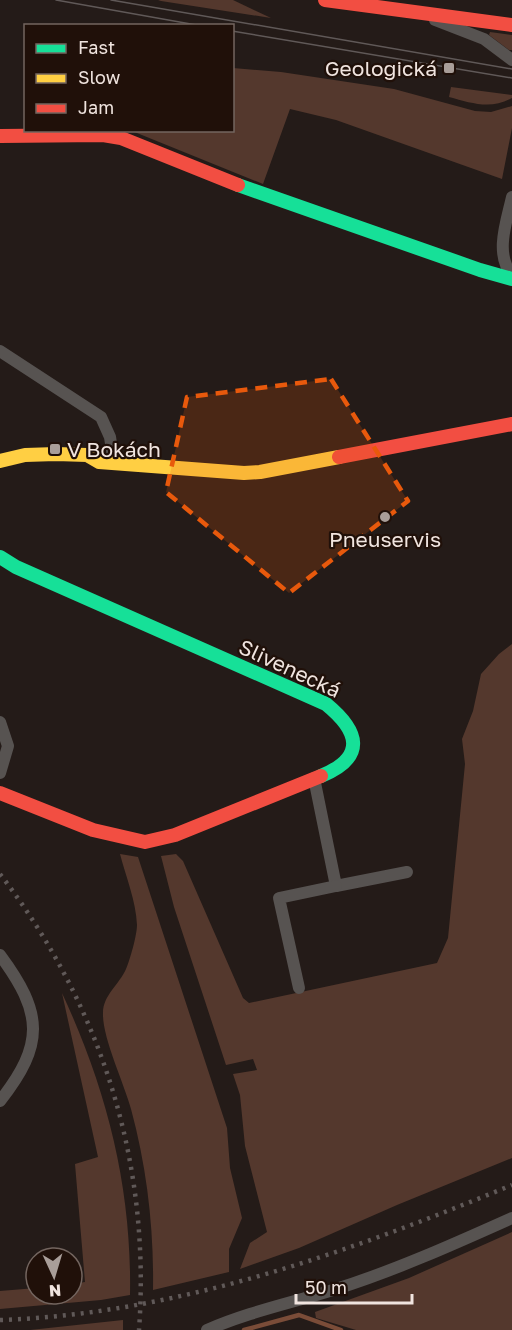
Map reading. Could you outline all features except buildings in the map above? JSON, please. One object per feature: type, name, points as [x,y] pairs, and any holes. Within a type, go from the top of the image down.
[{"type":"street","points":[[326,0],[512,25]]},
{"type":"street","points":[[414,13],[484,39],[512,60]]},
{"type":"street","points":[[0,136],[103,135],[121,138],[248,189],[480,270],[512,277]]},
{"type":"street","points":[[512,197],[503,240],[505,260],[512,277]]},
{"type":"street","points":[[0,351],[101,417],[110,437],[114,463]]},
{"type":"street","points":[[0,461],[25,455],[87,455],[99,462],[244,473],[260,472],[512,424]]},
{"type":"street","points":[[0,471],[52,466],[90,466],[99,462]]},
{"type":"street","name":"Slivenecká","points":[[0,556],[27,572],[326,704],[343,717],[352,735],[353,749],[350,758],[333,771],[175,835],[145,842],[93,830],[0,793]]},
{"type":"street","points":[[0,722],[8,746],[0,773]]},
{"type":"street","points":[[314,778],[336,886]]},
{"type":"street","points":[[299,988],[279,898],[407,872]]},
{"type":"street","points":[[0,955],[17,978],[27,999],[33,1039],[29,1057],[5,1087],[0,1101]]},
{"type":"street","points":[[207,1330],[238,1316],[346,1285],[456,1243],[512,1218]]},
{"type":"highlighted area","points":[[331,379],[408,501],[289,593],[166,492],[187,397]]},
{"type":"shaded area","points":[[158,0],[233,0],[271,18],[161,1]]},
{"type":"shaded area","points":[[490,32],[512,35],[512,50],[489,35]]},
{"type":"shaded area","points":[[234,68],[281,72],[394,89],[475,111],[491,112],[512,106],[512,128],[502,179],[336,120],[290,109],[263,184],[134,132],[234,132]]},
{"type":"shaded area","points":[[451,87],[512,95],[512,98],[489,105],[473,103],[449,97]]},
{"type":"shaded area","points":[[512,644],[512,1158],[299,1248],[240,1269],[250,1243],[267,1232],[245,1146],[240,1095],[233,1074],[257,1070],[253,1059],[226,1065],[174,907],[161,856],[176,854],[183,861],[243,998],[249,1003],[437,963],[448,938],[465,764],[462,739],[473,711],[481,674],[499,654]]},
{"type":"shaded area","points":[[120,854],[138,857],[227,1128],[230,1168],[242,1218],[229,1249],[229,1272],[153,1290],[151,1221],[145,1176],[131,1109],[106,1034],[103,1013],[108,995],[126,969],[137,929],[135,907]]},
{"type":"shaded area","points":[[62,993],[78,1029],[104,1103],[114,1140],[127,1216],[130,1295],[84,1302],[84,1246],[82,1246],[75,1164],[98,1157]]},
{"type":"shaded area","points":[[512,1232],[512,1330],[356,1330],[316,1318],[315,1312],[409,1278]]},
{"type":"shaded area","points":[[24,1289],[24,1306],[34,1306],[0,1309],[0,1291]]},
{"type":"shaded area","points":[[123,1320],[123,1330],[30,1330]]},
{"type":"waterway","points":[[244,1330],[299,1315],[341,1330]]},
{"type":"tram line","points":[[56,0],[191,24]]},
{"type":"tram line","points":[[111,0],[512,69]]},
{"type":"tram line","points":[[234,31],[512,78]]},
{"type":"railway","points":[[0,874],[36,925],[66,978],[92,1033],[112,1089],[127,1147],[137,1207],[141,1268],[139,1330]]},
{"type":"railway","points":[[0,1320],[66,1315],[132,1306],[197,1292],[325,1256],[512,1185]]},
{"type":"traffic: fast","points":[[238,185],[480,270],[512,279]]},
{"type":"traffic: fast","points":[[0,557],[16,567],[326,704],[346,724],[353,743],[346,761],[321,776]]},
{"type":"traffic: slow","points":[[0,461],[25,455],[87,455],[99,462],[244,473],[339,457]]},
{"type":"traffic: jam","points":[[325,0],[512,25]]},
{"type":"traffic: jam","points":[[0,136],[103,135],[121,138],[238,185]]},
{"type":"traffic: jam","points":[[339,457],[512,424]]},
{"type":"traffic: jam","points":[[0,793],[93,830],[145,842],[175,835],[321,776]]},
{"type":"place","name":"Geologická","points":[[449,68]]},
{"type":"place","name":"V Bokách","points":[[55,449]]},
{"type":"place","name":"Pneuservis","points":[[385,517]]}]
